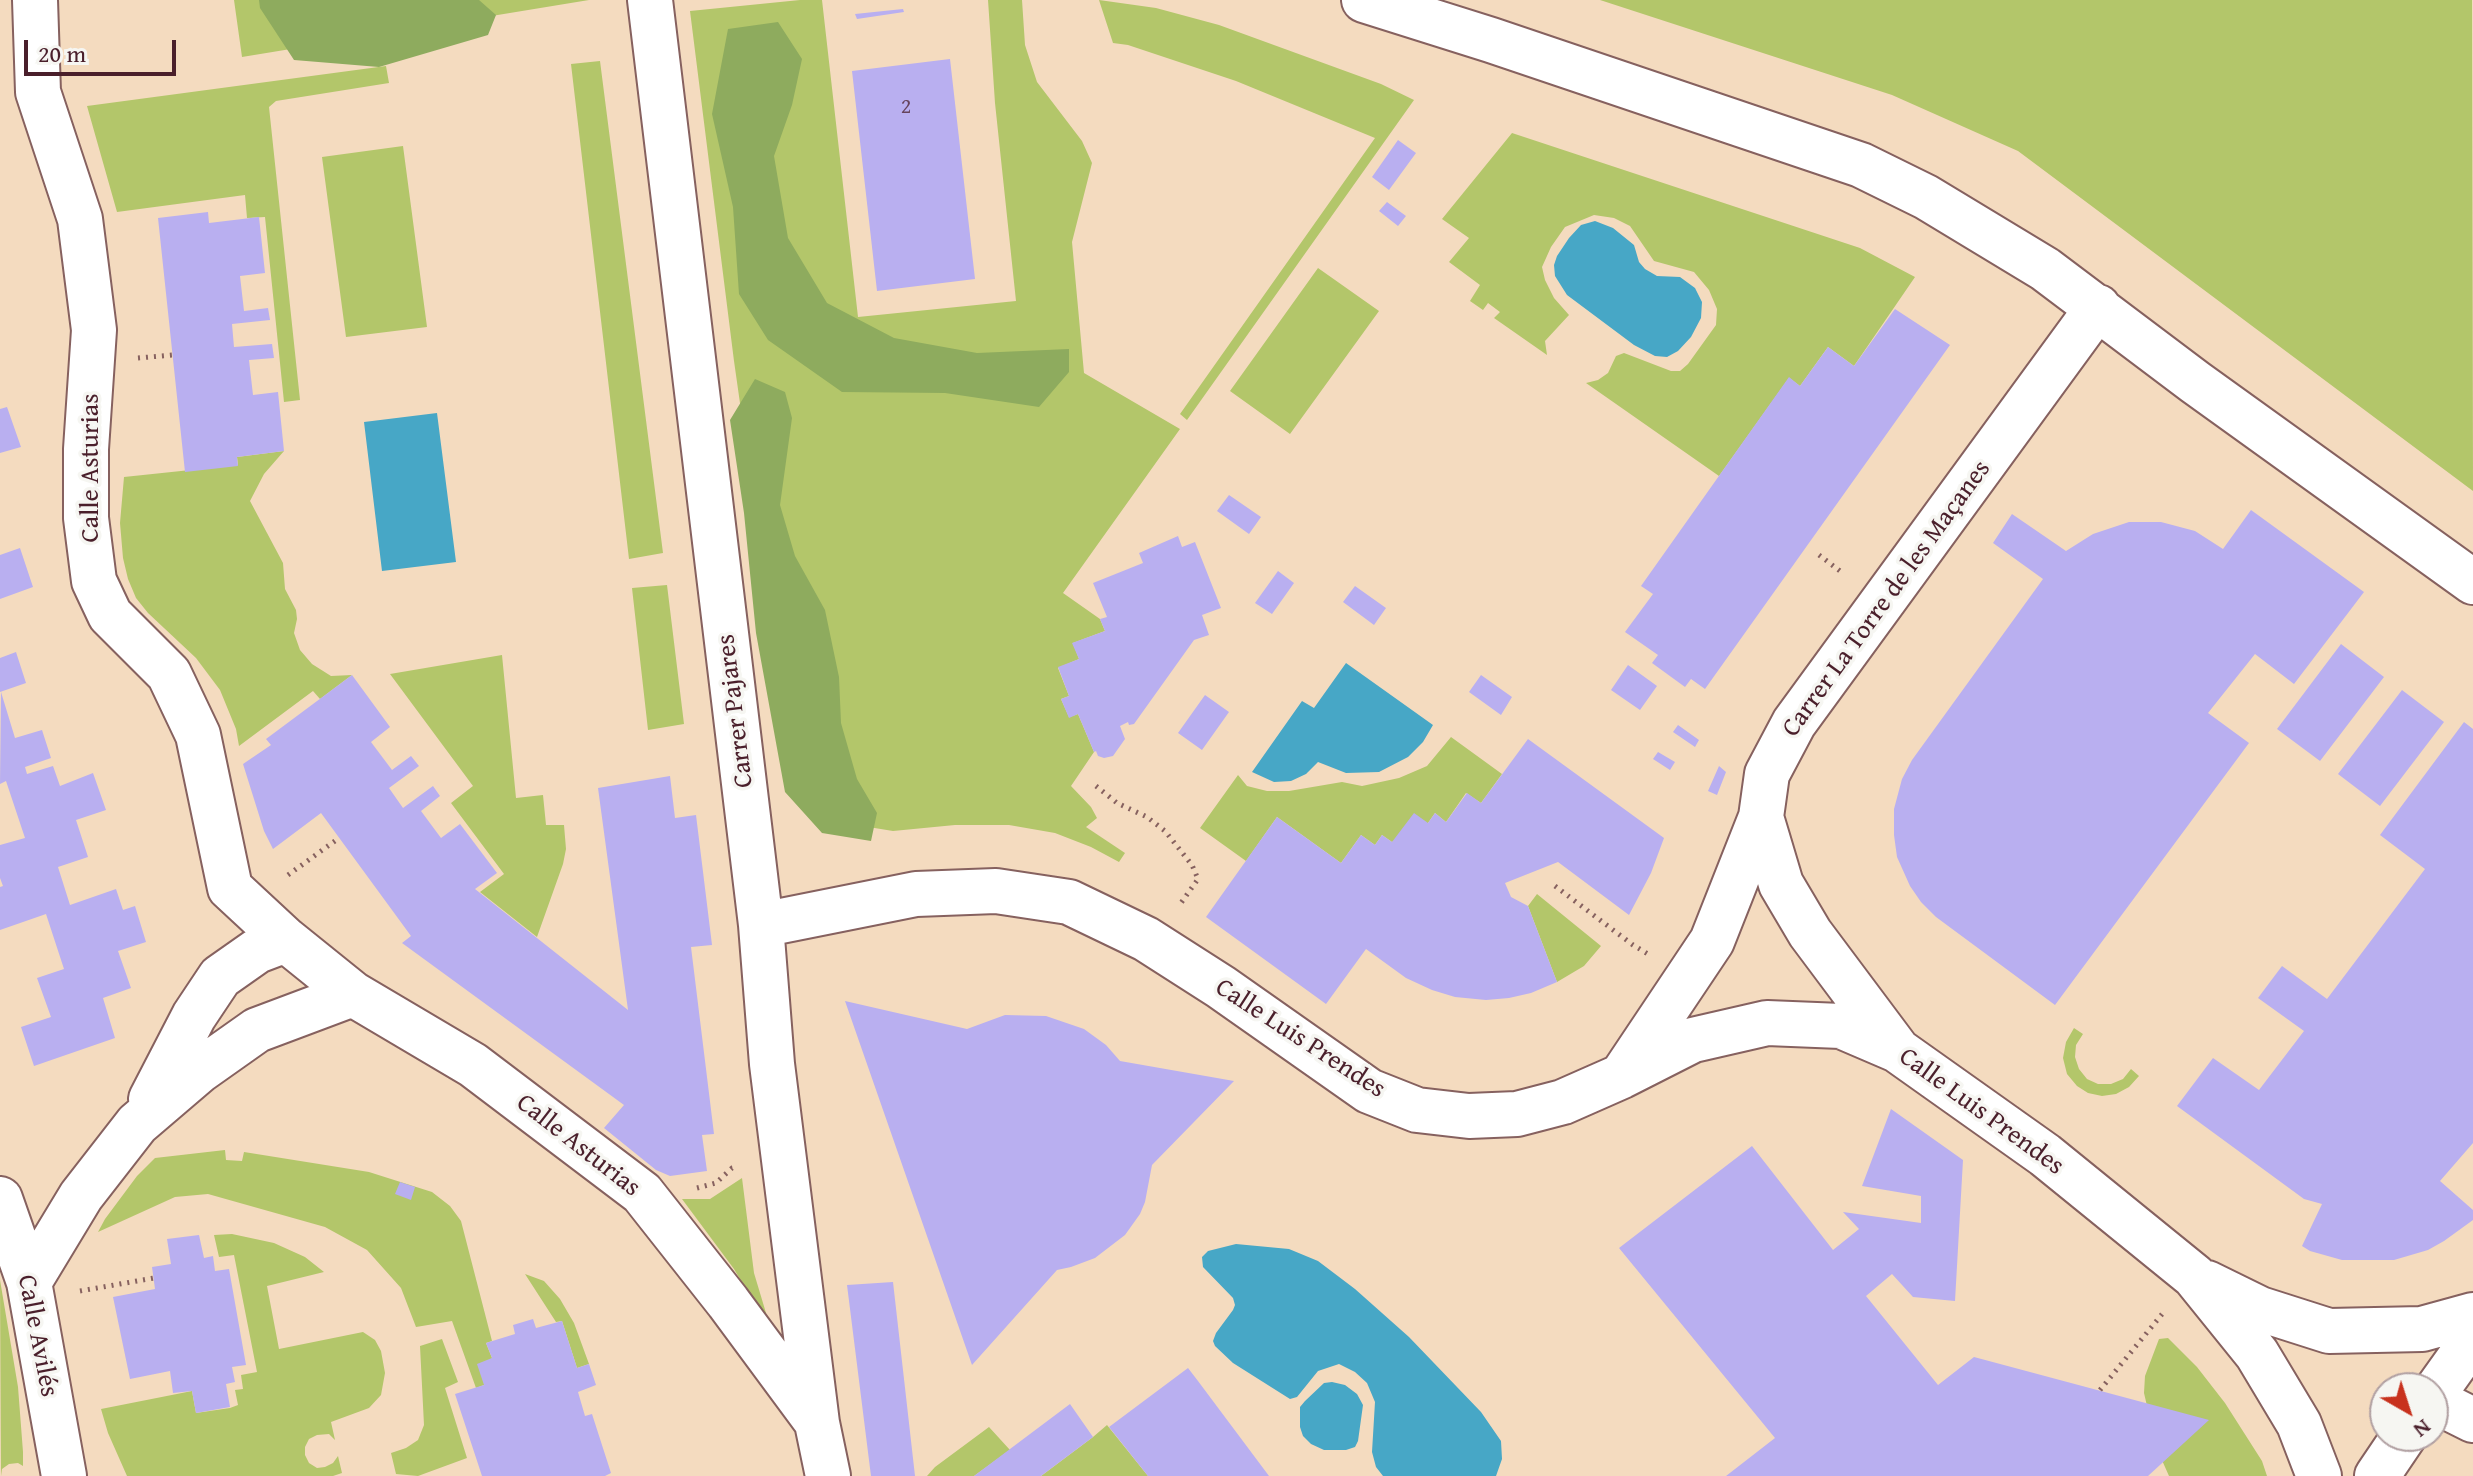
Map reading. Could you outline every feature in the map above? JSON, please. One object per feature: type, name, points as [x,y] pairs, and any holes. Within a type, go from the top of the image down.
[{"type":"street","name":"Calle Asturias","points":[[35,0],[38,92],[80,219],[94,330],[86,463],[86,518],[94,581],[110,615],[169,674],[198,735],[230,888],[286,940],[353,994],[473,1065],[642,1193],[728,1302],[817,1423]]},
{"type":"street","name":"Carrer Pajares","points":[[650,0],[761,925],[772,1064],[817,1423],[828,1476]]},
{"type":"street","points":[[1364,0],[1861,165],[1926,197],[2045,269],[2195,382],[2473,582]]},
{"type":"street","name":"Carrer La Torre de les Maçanes","points":[[1622,1076],[1712,941],[1761,817],[1767,774],[1794,723],[2098,307]]},
{"type":"street","points":[[1761,817],[1781,884],[1810,933],[1897,1050]]},
{"type":"street","name":"Calle Luis Prendes","points":[[761,925],[916,894],[996,891],[1069,902],[1153,944],[1221,987],[1369,1091],[1417,1110],[1469,1116],[1517,1114],[1563,1102],[1693,1040],[1767,1023],[1841,1026],[1897,1050],[2045,1155],[2194,1276]]},
{"type":"street","points":[[31,1290],[81,1196],[137,1124],[194,1016],[220,977],[257,951],[286,940]]},
{"type":"street","points":[[137,1124],[199,1071],[257,1030],[353,994]]},
{"type":"street","name":"Calle Avilés","points":[[0,1199],[31,1290],[64,1476]]},
{"type":"street","points":[[2194,1276],[2260,1309],[2329,1331],[2422,1329],[2473,1315]]},
{"type":"street","points":[[2194,1276],[2257,1354],[2299,1424],[2319,1476]]},
{"type":"street","points":[[2449,1374],[2473,1339]]},
{"type":"street","points":[[2449,1407],[2473,1420]]},
{"type":"street","points":[[2377,1476],[2393,1452]]},
{"type":"path","points":[[1096,786],[1117,803],[1147,817],[1165,831],[1192,865],[1198,879],[1153,944]]},
{"type":"path","points":[[247,904],[339,838]]},
{"type":"path","points":[[1555,886],[1633,945],[1688,977]]},
{"type":"path","points":[[684,1187],[697,1188],[716,1183],[732,1168]]},
{"type":"path","points":[[2100,1390],[2194,1276]]},
{"type":"path","points":[[31,1290],[154,1278]]},
{"type":"green space","points":[[234,0],[589,0],[242,57]]},
{"type":"green space","points":[[259,0],[479,0],[496,15],[488,35],[379,67],[294,60],[260,8]]},
{"type":"green space","points":[[822,0],[858,317],[1016,301],[995,103],[988,0],[1022,0],[1025,45],[1037,82],[1082,141],[1092,163],[1072,242],[1084,373],[1180,429],[1063,593],[1100,619],[1105,631],[1073,643],[1079,659],[1058,668],[1069,696],[1061,699],[1069,717],[1078,714],[1094,752],[1071,786],[1097,818],[1086,827],[1125,853],[1119,862],[1055,833],[1009,825],[955,825],[893,831],[850,824],[767,593],[690,11]]},
{"type":"green space","points":[[1099,0],[1156,8],[1219,25],[1381,84],[1414,100],[1187,420],[1180,414],[1375,138],[1236,81],[1128,45],[1113,43]]},
{"type":"green space","points":[[1600,0],[2472,0],[2473,491],[2018,151],[1892,95]]},
{"type":"green space","points":[[778,22],[802,59],[792,105],[774,156],[788,238],[827,303],[894,338],[977,353],[1069,349],[1069,372],[1039,407],[945,393],[842,392],[768,340],[739,294],[733,207],[712,114],[728,29]]},
{"type":"green space","points":[[600,61],[663,553],[629,559],[571,64]]},
{"type":"green space","points":[[386,66],[389,83],[276,101],[269,107],[300,400],[284,402],[265,217],[247,218],[245,195],[117,212],[87,106]]},
{"type":"green space","points":[[1512,133],[1860,248],[1915,277],[1854,366],[1828,347],[1800,386],[1789,378],[1719,476],[1586,383],[1608,373],[1616,356],[1624,353],[1671,371],[1680,371],[1716,325],[1717,309],[1709,290],[1694,272],[1654,261],[1630,226],[1614,218],[1594,215],[1565,227],[1551,247],[1542,267],[1545,280],[1554,298],[1569,315],[1545,341],[1547,355],[1494,318],[1500,312],[1488,303],[1483,310],[1470,301],[1480,285],[1449,262],[1469,238],[1442,219]]},
{"type":"green space","points":[[403,146],[427,327],[346,337],[322,157]]},
{"type":"green space","points":[[1318,268],[1379,311],[1290,434],[1230,391]]},
{"type":"green space","points":[[755,379],[785,392],[792,418],[780,505],[795,556],[825,610],[839,677],[841,723],[857,779],[877,813],[871,841],[822,833],[785,792],[756,633],[744,513],[730,420]]},
{"type":"green space","points":[[284,451],[264,474],[250,501],[283,563],[285,589],[296,610],[294,633],[300,650],[312,664],[331,676],[352,675],[320,699],[313,691],[239,746],[236,729],[220,690],[196,658],[136,598],[123,558],[120,523],[124,477],[238,465],[237,457]]},
{"type":"green space","points":[[667,585],[684,724],[648,730],[632,588]]},
{"type":"green space","points":[[502,655],[516,798],[543,795],[546,825],[564,825],[566,849],[563,864],[537,937],[480,892],[504,874],[451,803],[473,786],[390,674]]},
{"type":"green space","points":[[1451,737],[1502,774],[1481,803],[1466,793],[1446,822],[1435,813],[1428,823],[1392,842],[1382,835],[1375,845],[1361,835],[1341,863],[1277,817],[1246,861],[1200,828],[1238,775],[1247,786],[1267,791],[1289,791],[1342,782],[1362,786],[1399,778],[1427,766]]},
{"type":"green space","points":[[1537,894],[1601,946],[1584,966],[1557,982],[1528,906]]},
{"type":"green space","points":[[2074,1028],[2083,1034],[2076,1045],[2075,1057],[2087,1079],[2098,1084],[2111,1084],[2123,1079],[2131,1069],[2139,1076],[2129,1087],[2116,1094],[2102,1096],[2088,1093],[2077,1086],[2067,1074],[2063,1058],[2066,1042]]},
{"type":"green space","points":[[225,1150],[226,1160],[242,1161],[244,1152],[369,1172],[432,1192],[450,1206],[461,1221],[492,1341],[486,1343],[492,1358],[484,1385],[476,1388],[452,1321],[416,1327],[401,1288],[367,1250],[325,1227],[208,1194],[175,1197],[98,1232],[137,1176],[155,1158]]},
{"type":"green space","points":[[742,1178],[754,1273],[772,1333],[734,1269],[682,1199],[710,1199]]},
{"type":"green space","points":[[232,1234],[274,1243],[305,1257],[324,1272],[267,1286],[279,1349],[363,1332],[375,1340],[381,1351],[385,1373],[381,1395],[369,1408],[331,1422],[335,1440],[329,1434],[309,1439],[305,1455],[309,1463],[317,1468],[333,1463],[338,1456],[342,1473],[333,1476],[127,1476],[101,1409],[192,1391],[196,1413],[230,1408],[238,1405],[235,1390],[243,1389],[241,1375],[257,1372],[234,1255],[219,1257],[214,1235]]},
{"type":"green space","points":[[525,1274],[544,1281],[560,1299],[574,1323],[589,1364],[577,1368],[562,1321],[556,1322]]},
{"type":"green space","points":[[0,1280],[18,1387],[23,1452],[23,1466],[9,1464],[2,1469],[1,1476]]},
{"type":"green space","points":[[2168,1338],[2197,1367],[2225,1403],[2262,1461],[2267,1476],[2169,1476],[2157,1449],[2144,1393],[2145,1376],[2159,1339]]},
{"type":"green space","points":[[442,1339],[458,1382],[445,1388],[467,1458],[418,1476],[396,1474],[391,1453],[418,1440],[424,1425],[420,1346]]},
{"type":"green space","points":[[1107,1425],[1148,1476],[1041,1476],[1093,1437]]},
{"type":"green space","points":[[989,1427],[1010,1450],[974,1476],[927,1476],[935,1467]]},
{"type":"water","points":[[1595,221],[1613,228],[1634,245],[1639,262],[1645,269],[1657,276],[1680,277],[1695,288],[1702,302],[1701,318],[1691,337],[1678,351],[1667,357],[1655,356],[1634,345],[1567,295],[1555,276],[1557,256],[1581,225]]},
{"type":"water","points":[[437,413],[456,562],[382,571],[364,422]]},
{"type":"water","points":[[1346,663],[1433,725],[1423,742],[1408,757],[1379,772],[1346,773],[1318,762],[1306,774],[1291,781],[1274,782],[1252,772],[1302,701],[1314,708]]},
{"type":"water","points":[[1236,1244],[1289,1249],[1318,1261],[1409,1337],[1481,1412],[1501,1441],[1502,1459],[1496,1476],[1383,1476],[1376,1467],[1372,1452],[1375,1402],[1367,1383],[1355,1372],[1339,1364],[1318,1371],[1297,1397],[1290,1399],[1233,1363],[1213,1341],[1233,1310],[1233,1298],[1203,1267],[1202,1257],[1208,1251]]},
{"type":"water","points":[[1324,1383],[1345,1385],[1357,1394],[1363,1405],[1358,1441],[1355,1447],[1346,1450],[1324,1450],[1311,1444],[1300,1427],[1300,1407]]},
{"type":"building","points":[[903,9],[904,12],[857,19],[855,14]]},
{"type":"building","points":[[950,59],[975,279],[877,291],[852,71]]},
{"type":"building","points":[[1398,140],[1416,153],[1389,190],[1372,177]]},
{"type":"building","points":[[1387,202],[1406,216],[1398,226],[1379,211]]},
{"type":"building","points":[[208,212],[209,223],[259,217],[265,273],[240,276],[244,311],[268,308],[270,320],[232,324],[234,347],[272,344],[274,358],[249,360],[253,395],[278,392],[284,451],[237,457],[238,466],[185,472],[158,218]]},
{"type":"building","points":[[1895,309],[1950,345],[1705,689],[1691,679],[1685,687],[1652,663],[1658,655],[1625,632],[1653,594],[1641,586],[1789,377],[1800,386],[1828,347],[1854,366]]},
{"type":"building","points":[[7,407],[21,447],[0,453],[0,409]]},
{"type":"building","points":[[1229,495],[1261,517],[1249,534],[1217,511]]},
{"type":"building","points":[[2251,510],[2364,592],[2294,684],[2255,654],[2208,713],[2249,743],[2055,1005],[1936,917],[1921,902],[1897,857],[1894,835],[1894,809],[1902,779],[1912,760],[2043,579],[1993,543],[2012,514],[2066,551],[2093,534],[2129,522],[2161,522],[2195,531],[2223,549]]},
{"type":"building","points":[[1178,536],[1182,547],[1195,542],[1221,608],[1202,615],[1209,635],[1194,640],[1134,724],[1129,725],[1128,722],[1120,726],[1125,739],[1113,756],[1098,756],[1078,714],[1069,718],[1061,699],[1069,696],[1058,667],[1079,659],[1072,643],[1105,631],[1100,619],[1107,617],[1093,583],[1143,563],[1139,553]]},
{"type":"building","points":[[20,548],[33,587],[0,599],[0,555]]},
{"type":"building","points":[[1278,571],[1294,583],[1272,614],[1255,603]]},
{"type":"building","points":[[1355,586],[1386,608],[1374,625],[1343,602]]},
{"type":"building","points":[[2341,644],[2384,677],[2320,761],[2277,729]]},
{"type":"building","points":[[16,652],[26,683],[0,692],[0,658]]},
{"type":"building","points":[[1628,665],[1657,686],[1640,710],[1611,690]]},
{"type":"building","points":[[352,675],[390,727],[371,742],[392,770],[411,756],[419,766],[389,788],[403,808],[433,786],[440,796],[421,811],[441,838],[460,824],[497,873],[475,889],[628,1010],[598,788],[670,776],[675,818],[696,815],[712,945],[691,947],[714,1134],[702,1135],[707,1171],[670,1176],[656,1170],[604,1128],[624,1105],[402,943],[411,936],[321,813],[273,849],[264,831],[243,764],[271,745],[266,739]]},
{"type":"building","points":[[1481,675],[1512,697],[1501,715],[1469,692]]},
{"type":"building","points":[[2402,690],[2444,722],[2380,806],[2338,774]]},
{"type":"building","points":[[1,692],[15,738],[42,730],[51,758],[25,767],[27,774],[53,766],[60,786],[93,773],[106,810],[76,820],[88,857],[58,867],[70,905],[116,889],[123,910],[135,906],[146,942],[118,951],[131,988],[103,998],[115,1038],[34,1066],[21,1027],[51,1017],[37,978],[64,969],[46,914],[0,930],[0,887],[3,886],[0,878],[0,845],[25,838],[6,781],[0,784]]},
{"type":"building","points":[[1205,695],[1229,712],[1202,750],[1178,733]]},
{"type":"building","points":[[2464,722],[2473,729],[2473,1143],[2440,1181],[2473,1210],[2473,1220],[2428,1250],[2394,1260],[2342,1260],[2302,1246],[2322,1204],[2304,1199],[2177,1106],[2213,1058],[2259,1090],[2304,1031],[2258,998],[2282,966],[2327,999],[2425,869],[2380,835]]},
{"type":"building","points":[[1678,725],[1699,740],[1695,747],[1673,732]]},
{"type":"building","points":[[1528,739],[1664,838],[1651,873],[1629,915],[1558,862],[1505,883],[1511,897],[1528,906],[1557,982],[1509,998],[1486,1000],[1455,997],[1406,978],[1366,949],[1326,1004],[1206,917],[1277,817],[1341,863],[1361,835],[1375,845],[1382,835],[1392,842],[1414,813],[1428,823],[1435,813],[1446,822],[1467,793],[1481,803]]},
{"type":"building","points":[[1658,752],[1675,762],[1670,770],[1653,759]]},
{"type":"building","points":[[1719,766],[1726,772],[1717,795],[1708,791]]},
{"type":"building","points":[[845,1001],[967,1029],[1005,1015],[1046,1016],[1084,1029],[1106,1045],[1120,1061],[1234,1081],[1152,1165],[1145,1202],[1125,1235],[1095,1258],[1057,1270],[972,1365]]},
{"type":"building","points":[[1891,1109],[1963,1160],[1955,1301],[1913,1297],[1892,1274],[1866,1296],[1938,1385],[1974,1357],[2209,1420],[2148,1476],[1726,1476],[1775,1438],[1619,1248],[1752,1146],[1833,1250],[1859,1229],[1843,1212],[1921,1223],[1921,1196],[1862,1186]]},
{"type":"building","points":[[400,1182],[415,1187],[411,1200],[395,1194]]},
{"type":"building","points":[[199,1235],[204,1258],[213,1256],[215,1271],[229,1269],[246,1365],[232,1367],[235,1382],[226,1384],[230,1407],[196,1413],[192,1391],[173,1393],[170,1371],[130,1379],[113,1297],[155,1289],[152,1267],[171,1264],[167,1239]]},
{"type":"building","points":[[893,1282],[915,1476],[871,1476],[847,1285]]},
{"type":"building","points":[[533,1319],[536,1328],[562,1321],[577,1368],[589,1364],[596,1385],[578,1392],[585,1416],[592,1414],[611,1473],[605,1476],[482,1476],[455,1394],[484,1385],[477,1364],[492,1358],[486,1343],[515,1334],[513,1325]]},
{"type":"building","points":[[1188,1368],[1269,1476],[1148,1476],[1109,1427]]},
{"type":"building","points":[[1070,1404],[1093,1437],[1041,1476],[974,1476]]}]
